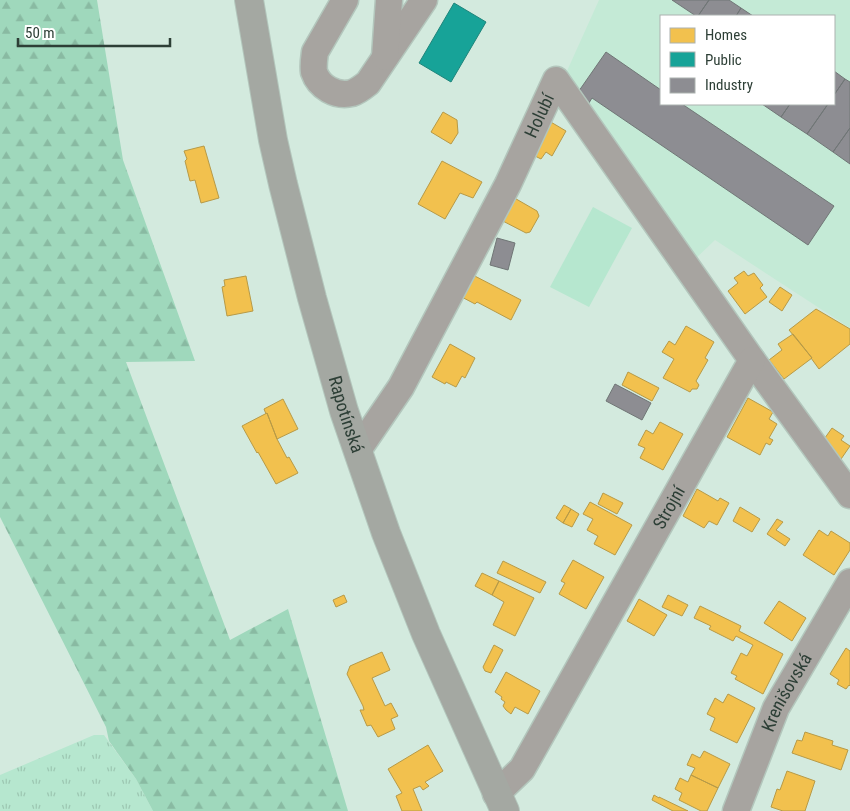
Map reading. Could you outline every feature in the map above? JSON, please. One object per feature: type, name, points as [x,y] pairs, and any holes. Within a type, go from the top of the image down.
[{"type":"main road","name":"Rapotínská","points":[[250,0],[273,140],[285,193],[344,411],[386,532],[426,634],[500,802]]},
{"type":"street","points":[[345,0],[315,52],[313,62],[314,71],[324,87],[332,92],[341,94],[352,93],[368,83],[424,0]]},
{"type":"street","points":[[385,58],[389,0]]},
{"type":"street","name":"Holubí","points":[[358,450],[401,387],[508,184],[556,80],[752,360]]},
{"type":"street","points":[[752,360],[850,495]]},
{"type":"street","name":"Strojní","points":[[500,802],[522,769],[752,360]]},
{"type":"street","name":"Krenišovská","points":[[736,811],[776,708],[850,582]]},
{"type":"shaded area","points":[[599,0],[850,0],[850,328],[715,240],[692,262],[562,82]]},
{"type":"green space","points":[[0,0],[97,0],[123,160],[195,361],[126,362],[230,640],[288,609],[348,811],[153,811],[136,779],[109,741],[106,727],[0,517]]},
{"type":"green space","points":[[593,207],[632,228],[589,307],[550,287]]},
{"type":"green space","points":[[94,735],[104,735],[136,779],[153,811],[0,811],[0,775]]},
{"type":"building: Homes","points":[[443,112],[457,120],[458,133],[451,144],[431,132]]},
{"type":"building: Homes","points":[[544,118],[566,131],[552,156],[546,152],[541,159],[525,151]]},
{"type":"building: Homes","points":[[204,146],[219,198],[201,203],[195,180],[190,181],[184,151]]},
{"type":"building: Homes","points":[[442,161],[482,182],[473,198],[460,193],[445,219],[418,204]]},
{"type":"building: Homes","points":[[511,196],[537,211],[539,216],[530,232],[526,233],[499,219]]},
{"type":"building: Homes","points":[[744,271],[748,276],[754,273],[763,285],[760,288],[767,297],[745,314],[728,291],[738,283],[734,278]]},
{"type":"building: Homes","points":[[469,273],[521,300],[511,320],[477,302],[475,304],[458,295]]},
{"type":"building: Homes","points":[[246,276],[253,311],[227,316],[222,287],[225,286],[224,280]]},
{"type":"building: Homes","points":[[780,287],[792,295],[782,311],[769,302]]},
{"type":"building: Homes","points":[[816,309],[850,329],[850,344],[819,369],[789,330]]},
{"type":"building: Homes","points":[[686,326],[714,342],[705,358],[708,360],[696,381],[699,385],[697,389],[692,389],[690,392],[663,378],[674,359],[662,352],[669,341],[675,345]]},
{"type":"building: Homes","points":[[793,334],[812,358],[784,379],[769,360],[782,350],[778,344]]},
{"type":"building: Homes","points":[[450,344],[475,358],[465,378],[462,376],[456,387],[432,377]]},
{"type":"building: Homes","points":[[628,372],[659,388],[652,401],[622,385]]},
{"type":"building: Homes","points":[[748,398],[773,412],[769,419],[777,424],[769,438],[773,440],[770,445],[766,443],[760,455],[727,437]]},
{"type":"building: Homes","points":[[283,399],[298,429],[277,439],[264,409]]},
{"type":"building: Homes","points":[[267,413],[277,439],[298,473],[276,484],[242,426]]},
{"type":"building: Homes","points":[[660,422],[683,434],[663,470],[640,458],[645,448],[638,445],[646,430],[653,434]]},
{"type":"building: Homes","points":[[832,428],[844,436],[841,440],[850,446],[839,462],[822,442]]},
{"type":"building: Homes","points":[[697,489],[718,501],[720,498],[729,503],[717,525],[709,521],[704,528],[683,516]]},
{"type":"building: Homes","points":[[603,493],[623,503],[617,514],[598,504]]},
{"type":"building: Homes","points":[[590,502],[632,525],[615,555],[594,544],[598,536],[587,530],[593,519],[583,514]]},
{"type":"building: Homes","points":[[564,505],[571,509],[563,523],[556,518]]},
{"type":"building: Homes","points":[[740,507],[760,519],[752,532],[733,521]]},
{"type":"building: Homes","points":[[571,509],[579,514],[572,527],[563,523]]},
{"type":"building: Homes","points":[[777,519],[783,522],[776,530],[790,539],[785,546],[767,534]]},
{"type":"building: Homes","points":[[819,530],[828,536],[831,531],[850,543],[850,550],[834,575],[803,555]]},
{"type":"building: Homes","points":[[573,560],[604,577],[586,609],[559,594],[565,583],[561,581]]},
{"type":"building: Homes","points":[[503,561],[546,582],[540,593],[497,573]]},
{"type":"building: Homes","points":[[482,573],[499,581],[492,595],[475,586]]},
{"type":"building: Homes","points":[[499,581],[534,598],[515,636],[493,625],[504,602],[492,595]]},
{"type":"building: Homes","points":[[344,595],[347,602],[336,607],[333,600]]},
{"type":"building: Homes","points":[[668,595],[688,605],[682,616],[662,607]]},
{"type":"building: Homes","points":[[639,599],[667,615],[654,636],[627,621]]},
{"type":"building: Homes","points":[[779,601],[806,618],[792,641],[764,623]]},
{"type":"building: Homes","points":[[700,606],[741,626],[739,631],[783,654],[763,694],[735,679],[737,676],[731,673],[741,653],[747,656],[753,645],[736,636],[733,641],[709,629],[711,626],[694,618]]},
{"type":"building: Homes","points":[[494,645],[503,650],[491,673],[485,671],[483,667]]},
{"type":"building: Homes","points":[[846,648],[850,651],[850,686],[846,689],[837,684],[839,680],[830,674]]},
{"type":"building: Homes","points":[[382,652],[390,670],[372,678],[385,706],[391,703],[398,716],[391,719],[395,729],[378,737],[371,725],[367,726],[360,710],[364,710],[363,706],[347,674],[350,666]]},
{"type":"building: Homes","points":[[506,672],[540,691],[528,714],[515,707],[511,714],[503,706],[505,702],[501,699],[502,697],[495,692]]},
{"type":"building: Homes","points":[[728,694],[755,708],[737,743],[710,730],[715,718],[707,714],[715,698],[723,703]]},
{"type":"building: Homes","points":[[805,732],[833,741],[832,745],[848,750],[841,770],[792,753],[797,740],[802,741]]},
{"type":"building: Homes","points":[[428,745],[443,771],[425,782],[429,786],[423,790],[420,786],[413,789],[422,811],[402,811],[396,796],[402,793],[388,769]]},
{"type":"building: Homes","points":[[704,751],[730,764],[718,788],[691,775],[695,768],[687,765],[692,754],[700,758]]},
{"type":"building: Homes","points":[[787,771],[815,781],[805,811],[783,811],[771,807],[777,789],[780,790]]},
{"type":"building: Homes","points":[[691,775],[718,788],[707,811],[701,811],[679,800],[682,793],[675,789],[680,778],[688,782]]},
{"type":"building: Homes","points":[[654,795],[688,811],[673,811],[652,800]]},
{"type":"building: Public","points":[[454,3],[486,22],[451,82],[419,63]]},
{"type":"building: Industry","points":[[672,0],[709,0],[699,15],[694,15]]},
{"type":"building: Industry","points":[[709,0],[729,0],[741,8],[737,15],[699,15]]},
{"type":"building: Industry","points":[[741,8],[752,15],[737,15]]},
{"type":"building: Industry","points":[[606,52],[660,89],[660,105],[683,105],[834,206],[808,245],[592,98],[584,111],[574,98]]},
{"type":"building: Industry","points":[[835,72],[845,79],[835,94]]},
{"type":"building: Industry","points":[[845,79],[850,82],[850,128],[833,152],[807,134],[827,105],[835,105],[835,94]]},
{"type":"building: Industry","points":[[763,105],[789,105],[781,117]]},
{"type":"building: Industry","points":[[789,105],[827,105],[807,134],[781,117]]},
{"type":"building: Industry","points":[[850,128],[850,164],[833,152]]},
{"type":"building: Industry","points":[[497,238],[515,243],[508,270],[490,265]]},
{"type":"building: Industry","points":[[615,384],[651,403],[642,420],[606,401]]}]
